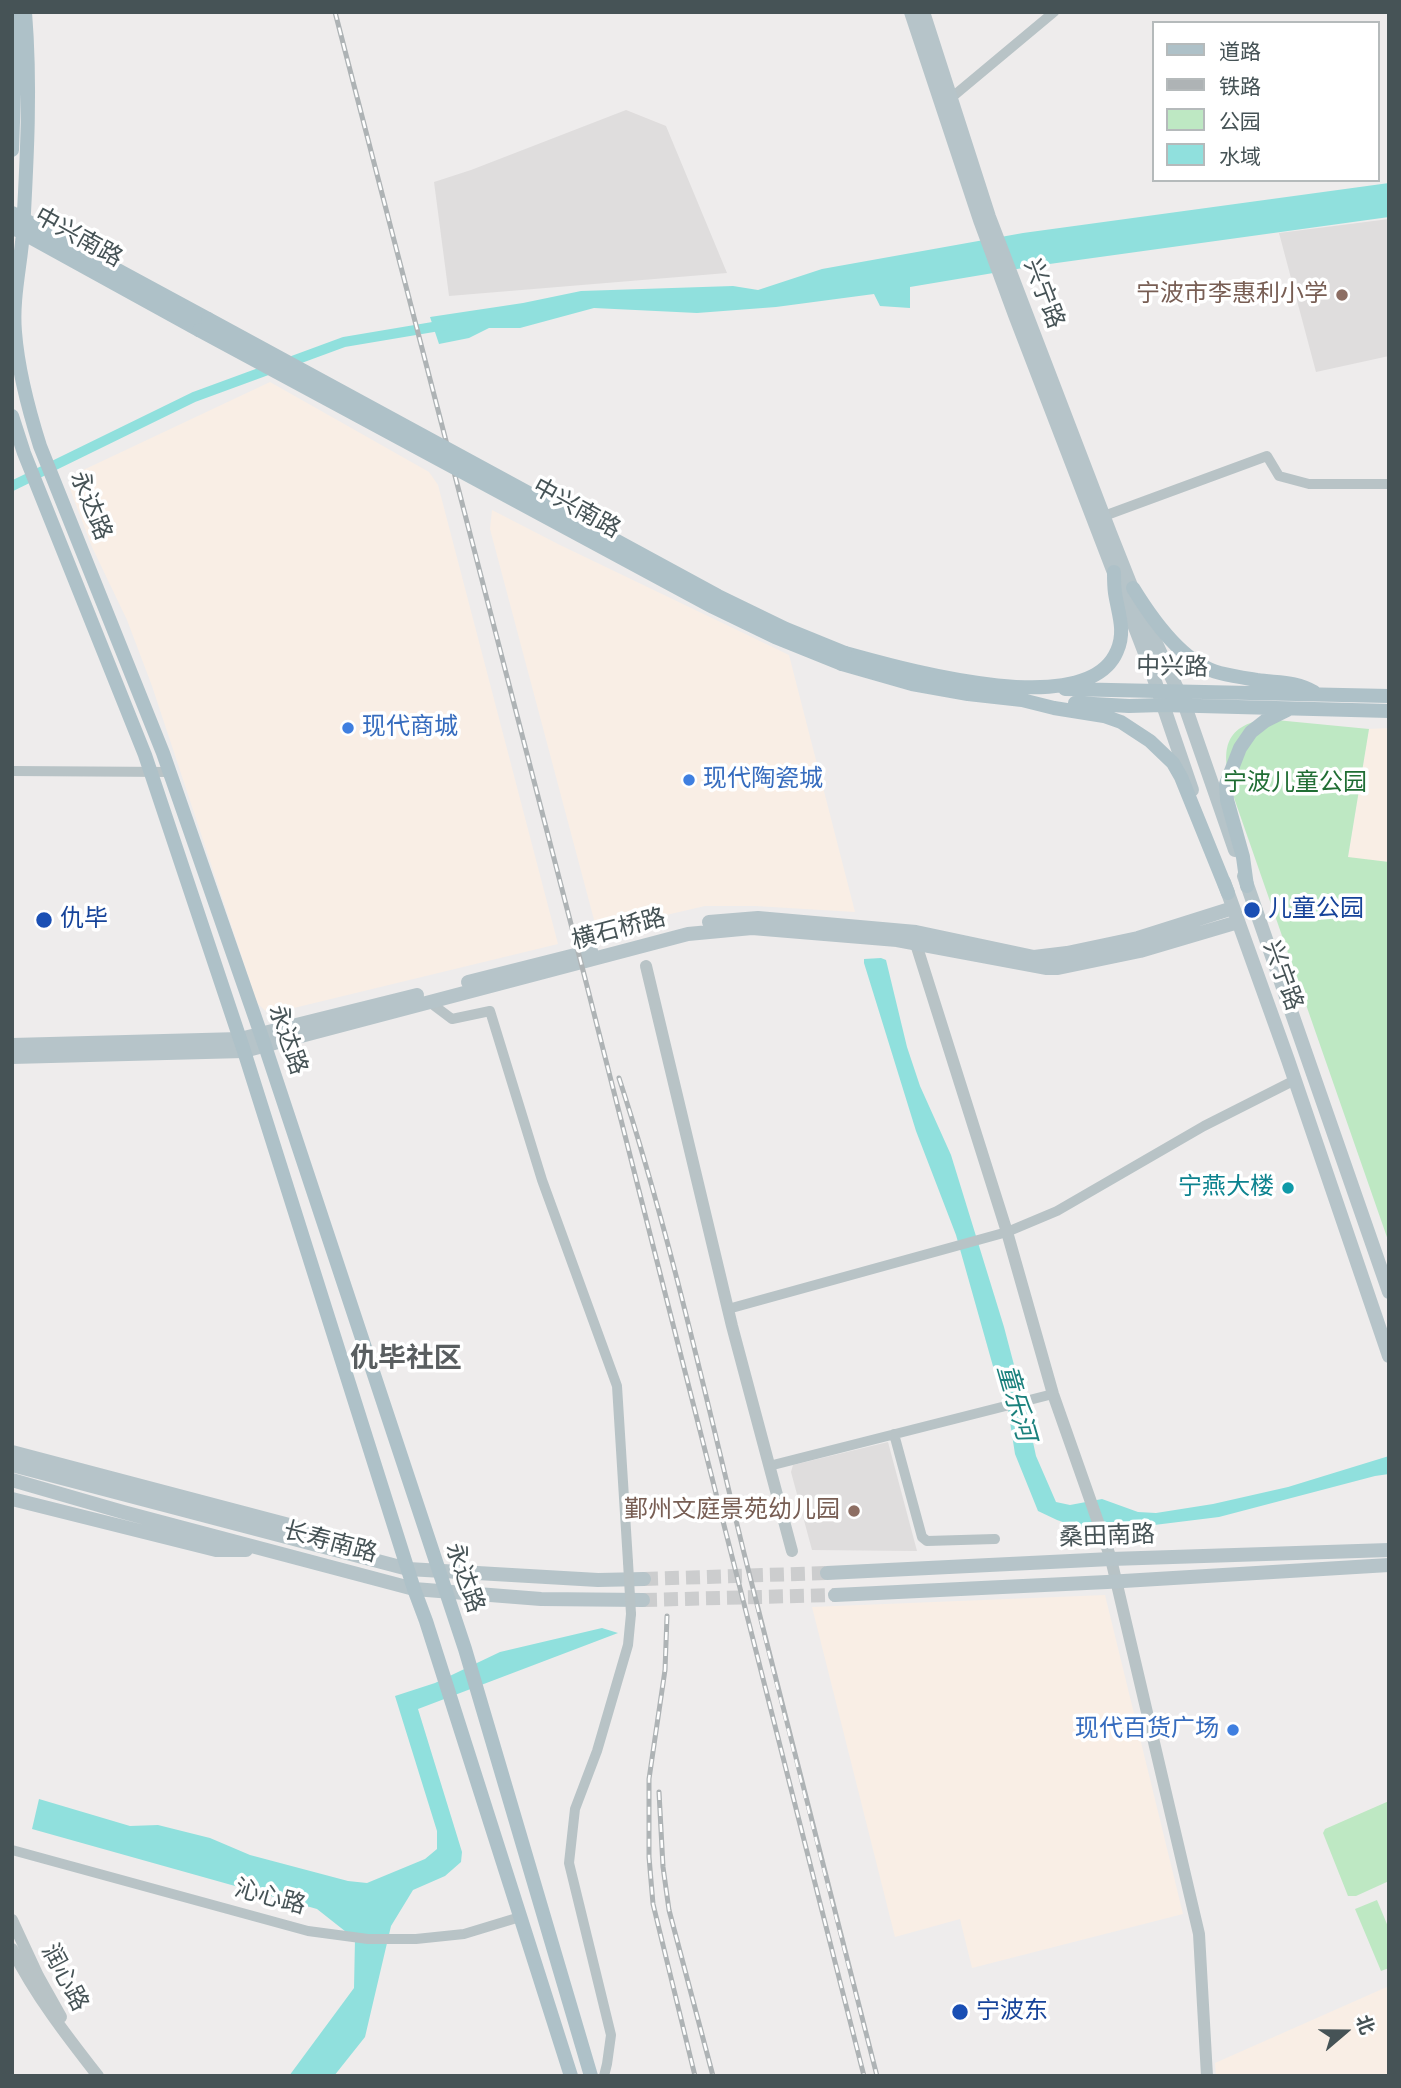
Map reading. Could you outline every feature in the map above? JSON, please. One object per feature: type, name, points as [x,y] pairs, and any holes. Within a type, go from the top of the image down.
[{"type":"main road","points":[[12,150],[16,38],[14,12]]},
{"type":"main road","name":"永达路","points":[[24,12],[29,79],[18,223],[15,329],[18,365],[25,398],[40,446],[170,772],[263,1040],[465,1649],[591,2076]]},
{"type":"main road","name":"兴宁路","points":[[911,12],[1148,661],[1389,1356]]},
{"type":"main road","name":"兴宁路","points":[[923,12],[985,218]]},
{"type":"main road","name":"中兴南路","points":[[18,223],[713,607],[775,637],[844,658],[912,684],[968,694],[1023,694],[1066,684],[1087,678],[1102,670],[1112,660]]},
{"type":"main road","name":"兴宁路","points":[[1020,313],[1133,588],[1185,706],[1389,1292]]},
{"type":"main road","name":"永达路","points":[[12,416],[24,453],[151,772],[242,1045],[571,2076]]},
{"type":"main road","name":"兴宁路","points":[[1112,660],[1122,636],[1114,572]]},
{"type":"main road","name":"兴宁路","points":[[1133,588],[1164,632],[1180,648],[1208,668]]},
{"type":"main road","name":"中兴路","points":[[1208,668],[1220,673],[1302,685],[1318,695]]},
{"type":"main road","name":"中兴路","points":[[1023,694],[1129,706],[1177,691],[1389,696]]},
{"type":"main road","name":"中兴南路","points":[[1023,694],[1054,708],[1104,716],[1121,722],[1150,741],[1173,763],[1231,901]]},
{"type":"main road","name":"中兴路","points":[[1160,698],[1185,706],[1389,711]]},
{"type":"main road","points":[[1247,886],[1243,857],[1227,800],[1226,784],[1240,748],[1251,732],[1288,709]]},
{"type":"main road","name":"横石桥路","points":[[263,1040],[702,923],[722,920],[758,918],[916,932],[1034,957],[1067,953],[1138,937],[1231,901]]},
{"type":"main road","name":"横石桥路","points":[[12,1057],[242,1045],[428,1002],[688,934],[713,930],[779,929],[897,940],[1034,967],[1058,968],[1140,951],[1238,922]]},
{"type":"main road","name":"横石桥路","points":[[12,1045],[242,1045]]},
{"type":"main road","points":[[12,1452],[293,1527],[310,1534],[332,1550]]},
{"type":"main road","name":"长寿南路","points":[[12,1465],[408,1569],[598,1580],[644,1579]]},
{"type":"main road","name":"长寿南路","points":[[12,1480],[414,1589],[541,1599],[643,1600]]},
{"type":"main road","points":[[12,1499],[216,1549],[269,1551]]},
{"type":"main road","name":"桑田南路","points":[[827,1573],[1111,1559],[1389,1550]]},
{"type":"main road","name":"桑田南路","points":[[835,1595],[1389,1565]]},
{"type":"street","points":[[951,98],[1054,12]]},
{"type":"street","points":[[1104,516],[1267,456],[1279,476],[1309,484],[1389,484]]},
{"type":"street","points":[[12,771],[170,772]]},
{"type":"street","points":[[916,944],[1007,1232],[1053,1394],[1111,1559],[1199,1934],[1207,2076]]},
{"type":"street","points":[[646,966],[728,1309],[792,1551]]},
{"type":"street","points":[[428,1002],[452,1019],[490,1011],[542,1180],[617,1387],[631,1614],[628,1645],[601,1738],[575,1809],[569,1863],[611,2035],[604,2076]]},
{"type":"street","points":[[728,1309],[1007,1232],[1057,1211],[1204,1126],[1294,1080]]},
{"type":"street","points":[[769,1466],[1053,1394]]},
{"type":"street","points":[[894,1434],[922,1537],[927,1541],[995,1539]]},
{"type":"street","name":"沁心路","points":[[12,1850],[308,1931],[368,1939],[416,1939],[464,1934],[520,1917]]},
{"type":"street","name":"润心路","points":[[12,1920],[38,1976],[81,2054]]},
{"type":"street","name":"润心路","points":[[12,1949],[26,1977],[53,2018],[98,2076]]},
{"type":"shaded area","points":[[626,110],[666,126],[727,273],[449,296],[434,182]]},
{"type":"shaded area","name":"宁波市李惠利小学","points":[[1389,219],[1389,356],[1316,372],[1279,233]]},
{"type":"shaded area","points":[[270,382],[429,472],[438,485],[558,944],[269,1014],[257,1003],[152,686],[127,620],[92,547],[70,489],[79,472]]},
{"type":"shaded area","name":"现代陶瓷城","points":[[492,510],[789,655],[855,912],[705,906],[597,931],[490,529]]},
{"type":"shaded area","points":[[1389,728],[1389,862],[1348,858],[1369,729]]},
{"type":"shaded area","name":"鄞州文庭景苑幼儿园","points":[[888,1442],[917,1551],[812,1550],[791,1472],[793,1465]]},
{"type":"shaded area","points":[[1105,1595],[1183,1914],[972,1968],[960,1919],[895,1937],[812,1607]]},
{"type":"shaded area","points":[[1389,1986],[1389,2076],[1216,2076],[1215,2063]]},
{"type":"green space","name":"宁波儿童公园","points":[[1276,720],[1369,729],[1348,857],[1389,862],[1389,1243],[1233,795],[1228,773],[1226,752],[1233,735],[1241,727],[1253,722]]},
{"type":"green space","points":[[1389,1801],[1389,1881],[1356,1896],[1348,1896],[1323,1833],[1325,1829]]},
{"type":"green space","points":[[1377,1900],[1389,1929],[1389,1968],[1381,1971],[1355,1909]]},
{"type":"water","points":[[1389,183],[1389,217],[1035,266],[910,287],[910,308],[880,306],[874,294],[776,307],[697,313],[594,308],[520,328],[489,328],[469,338],[439,344],[430,317],[581,291],[733,286],[758,290],[822,269],[1023,233]]},
{"type":"water","name":"童乐河","points":[[864,959],[886,960],[907,1047],[920,1086],[951,1155],[1004,1327],[1036,1456],[1056,1502],[1070,1505],[1102,1499],[1138,1512],[1156,1513],[1213,1504],[1288,1487],[1389,1456],[1389,1474],[1219,1517],[1138,1527],[1074,1526],[1038,1511],[1015,1454],[1008,1409],[998,1384],[956,1235],[916,1131],[864,963]]},
{"type":"water","points":[[602,1628],[618,1633],[418,1709],[462,1852],[461,1862],[445,1876],[413,1890],[391,1926],[365,2037],[334,2076],[289,2076],[354,1988],[355,1939],[317,1909],[32,1829],[39,1799],[130,1826],[158,1825],[210,1838],[250,1855],[348,1881],[367,1883],[425,1859],[437,1849],[437,1831],[395,1696],[435,1683],[500,1652]]},
{"type":"waterway","points":[[287,363],[344,342],[445,325]]},
{"type":"waterway","points":[[12,486],[194,397],[273,368]]},
{"type":"tunnel","points":[[644,1579],[827,1573]]},
{"type":"tunnel","points":[[643,1600],[835,1595]]},
{"type":"railway","points":[[335,12],[586,982],[864,2076]]},
{"type":"railway","points":[[619,1078],[671,1255],[877,2076]]},
{"type":"railway","points":[[667,1616],[665,1670],[649,1779],[649,1857],[653,1904],[695,2076]]},
{"type":"railway","points":[[659,1792],[663,1867],[669,1910],[713,2076]]},
{"type":"place","name":"宁波市李惠利小学","points":[[1342,295]]},
{"type":"place","name":"现代商城","points":[[348,728]]},
{"type":"place","name":"现代陶瓷城","points":[[689,780]]},
{"type":"place","name":"儿童公园","points":[[1252,910]]},
{"type":"place","name":"仇毕","points":[[44,920]]},
{"type":"place","name":"宁燕大楼","points":[[1288,1188]]},
{"type":"place","name":"鄞州文庭景苑幼儿园","points":[[854,1511]]},
{"type":"place","name":"现代百货广场","points":[[1233,1730]]},
{"type":"place","name":"宁波东","points":[[960,2012]]},
{"type":"district","name":"仇毕社区","points":[[406,1360]]}]
